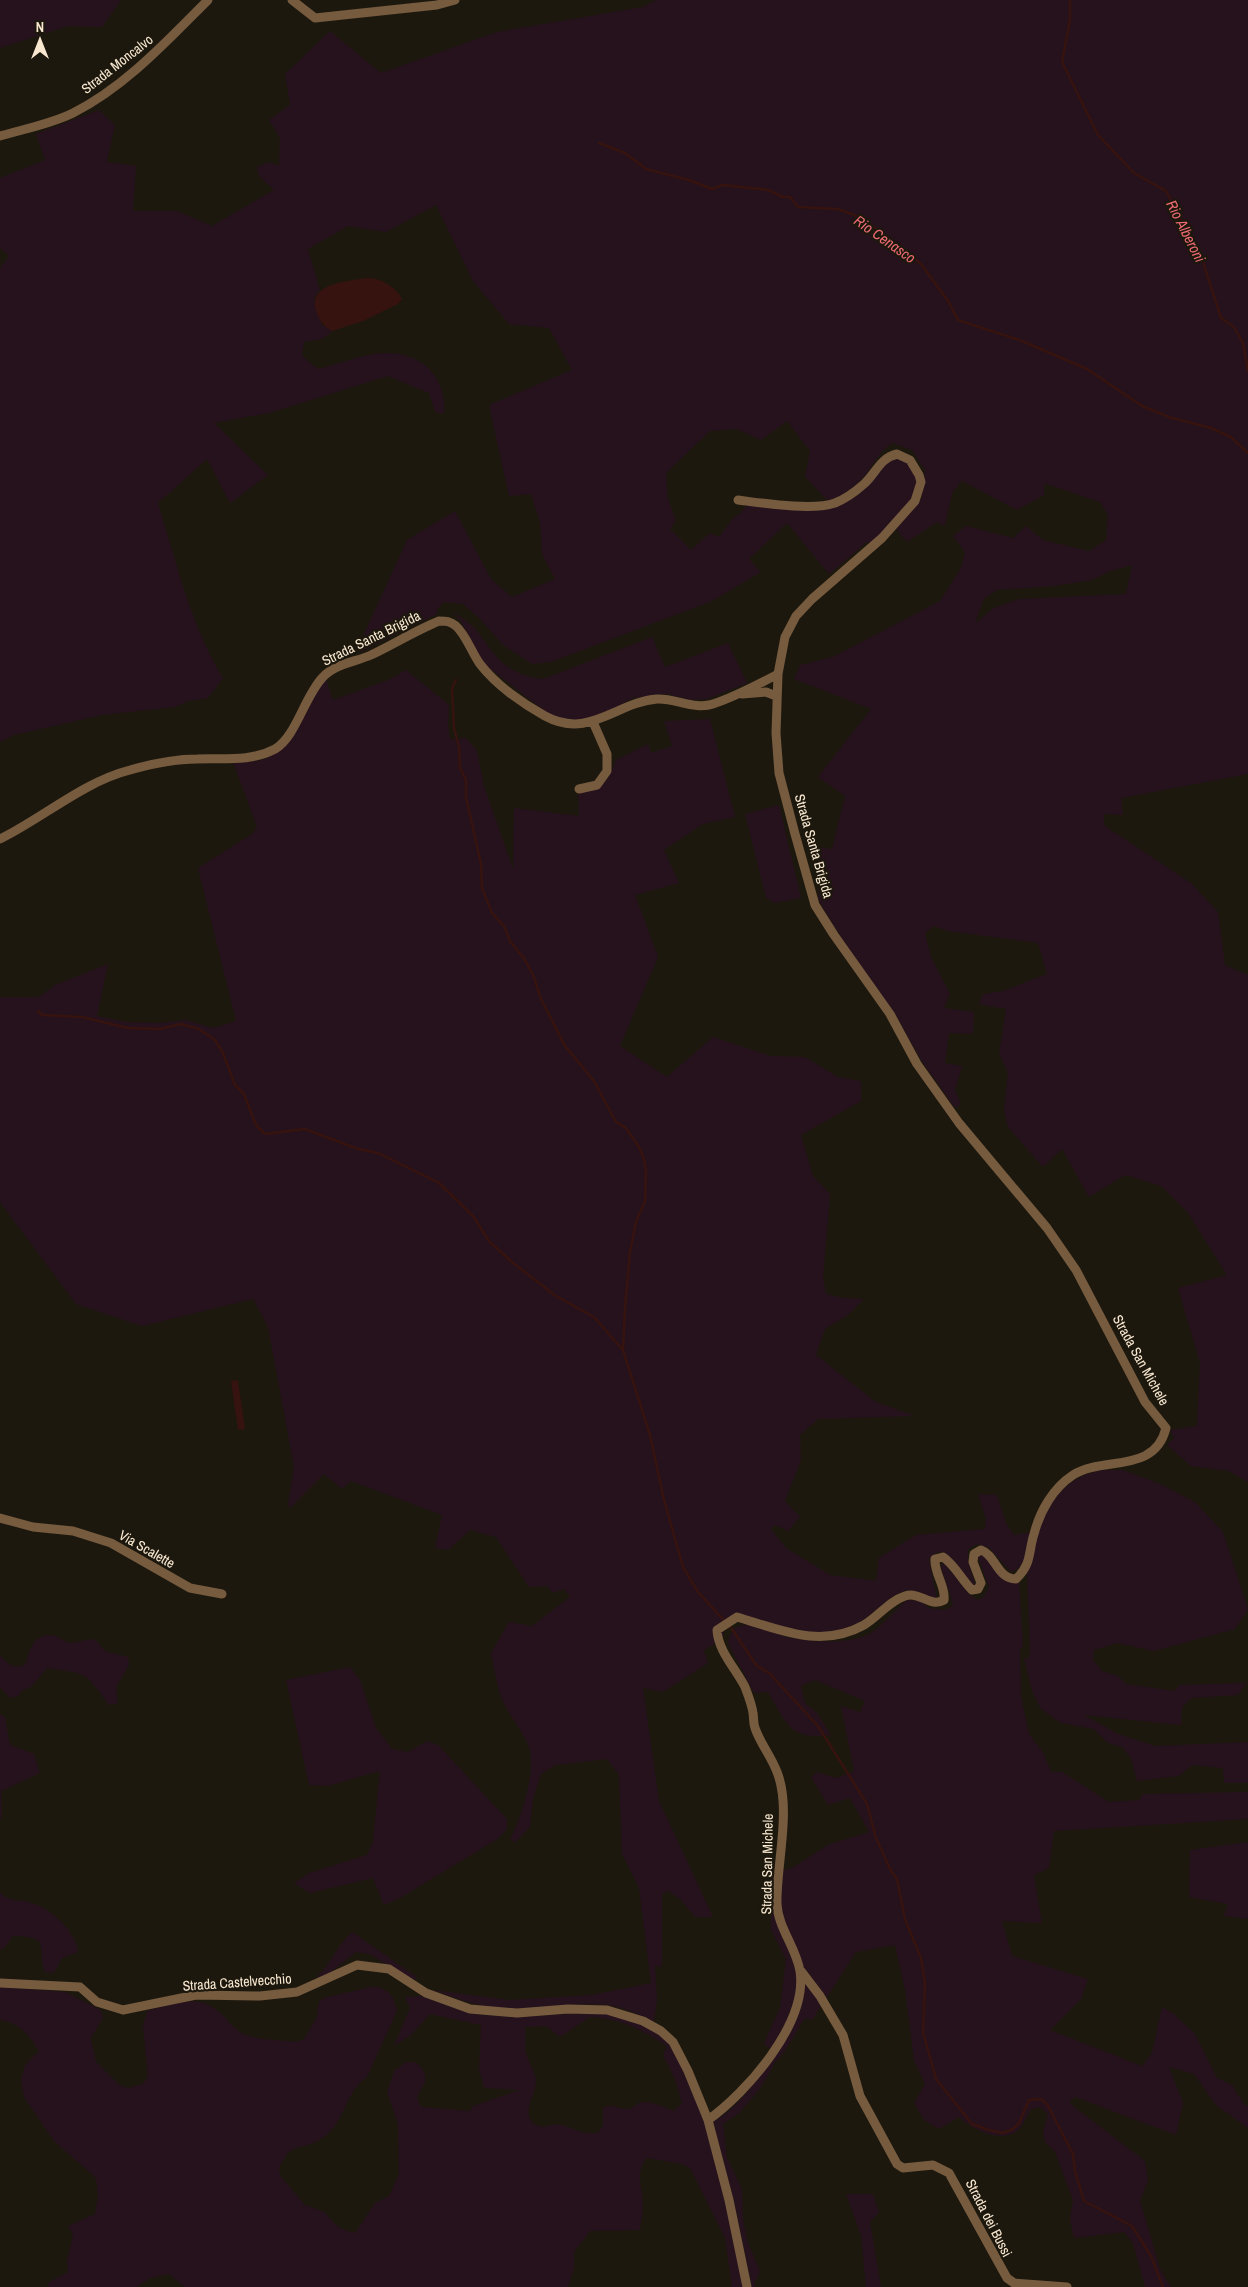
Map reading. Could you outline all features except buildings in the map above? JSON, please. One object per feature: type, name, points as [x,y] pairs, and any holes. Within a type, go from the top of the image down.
[{"type":"street","name":"Strada Moncalvo","points":[[0,136],[73,114],[109,90],[165,44],[208,0]]},
{"type":"street","points":[[292,0],[315,18],[436,5],[455,0]]},
{"type":"street","name":"Strada Santa Brigida","points":[[738,500],[782,504],[829,505],[836,503],[870,479],[883,460],[897,454],[910,460],[921,482],[919,495],[903,517],[796,616],[785,638],[776,696],[779,772],[815,905],[852,963],[890,1014],[917,1064]]},
{"type":"street","name":"Strada Santa Brigida","points":[[0,839],[112,776],[166,762],[242,758],[264,754],[277,748],[287,736],[312,690],[324,676],[336,667],[364,657],[438,621],[449,621],[458,628],[482,666],[502,686],[531,707],[556,721],[568,723],[593,722],[646,701],[669,698],[689,704],[712,704],[778,674]]},
{"type":"street","name":"Strada Santa Brigida","points":[[732,695],[766,692],[776,696]]},
{"type":"street","points":[[579,789],[597,785],[607,771],[606,754],[593,722]]},
{"type":"street","name":"Strada San Michele","points":[[708,2120],[731,2104],[779,2044],[791,2025],[800,1992],[800,1970],[796,1954],[780,1924],[778,1908],[782,1848],[781,1783],[754,1726],[753,1711],[745,1687],[721,1646],[717,1630],[738,1617],[798,1634],[823,1638],[839,1636],[866,1624],[898,1599],[907,1595],[922,1596],[930,1602],[938,1604],[944,1600],[945,1594],[934,1566],[935,1559],[943,1557],[952,1563],[964,1583],[972,1590],[978,1589],[981,1583],[973,1562],[974,1554],[981,1550],[987,1552],[1001,1573],[1009,1578],[1016,1578],[1028,1564],[1034,1533],[1044,1510],[1057,1488],[1083,1469],[1132,1462],[1144,1456],[1153,1450],[1165,1434],[1166,1428],[1145,1402],[1076,1270],[1031,1208],[959,1123],[917,1064]]},
{"type":"street","name":"Via Scalette","points":[[0,1518],[42,1528],[73,1532],[111,1543],[190,1588],[222,1594]]},
{"type":"street","name":"Strada Castelvecchio","points":[[0,1982],[80,1987],[97,2002],[123,2010],[196,1995],[260,1996],[296,1992],[357,1965],[389,1969],[426,1993],[470,2009],[517,2013],[568,2009],[607,2010],[626,2014],[654,2026],[673,2042],[688,2071],[708,2120]]},
{"type":"street","name":"Strada dei Bussi","points":[[800,1970],[820,1996],[843,2034],[860,2096],[897,2164],[903,2168],[933,2164],[948,2173],[1007,2278],[1014,2283],[1067,2287]]},
{"type":"street","points":[[708,2120],[729,2200],[747,2287]]},
{"type":"shaded area","points":[[0,0],[121,0],[102,27],[68,26],[0,48]]},
{"type":"shaded area","points":[[656,0],[1248,0],[1248,774],[1121,798],[1123,815],[1103,814],[1105,826],[1191,883],[1218,912],[1225,965],[1248,975],[1248,1482],[1229,1471],[1191,1466],[1167,1445],[1174,1438],[1170,1430],[1197,1426],[1200,1363],[1178,1288],[1227,1275],[1188,1213],[1161,1186],[1125,1175],[1089,1197],[1062,1149],[1043,1167],[1008,1127],[1004,1110],[1008,1072],[999,1054],[1006,1009],[979,1004],[983,994],[1003,991],[1047,974],[1038,943],[948,931],[934,926],[925,933],[931,957],[950,994],[944,1008],[974,1012],[973,1034],[949,1033],[945,1063],[962,1066],[955,1091],[961,1104],[955,1108],[921,1060],[894,1012],[856,961],[819,901],[816,847],[832,849],[845,796],[818,777],[871,709],[794,679],[800,665],[833,657],[940,601],[961,568],[965,552],[953,536],[966,526],[1013,538],[1026,526],[1043,540],[1089,551],[1106,540],[1108,515],[1100,502],[1044,483],[1044,495],[1017,510],[962,481],[952,493],[945,526],[937,522],[907,542],[896,529],[922,498],[925,470],[912,450],[893,443],[881,452],[859,482],[829,502],[805,477],[810,451],[787,421],[761,440],[737,429],[710,431],[666,473],[668,499],[676,520],[670,529],[691,550],[710,533],[719,537],[734,517],[740,514],[747,505],[829,507],[887,461],[896,457],[908,461],[918,481],[915,497],[872,544],[867,542],[829,574],[787,523],[749,559],[761,572],[712,601],[551,662],[532,664],[503,645],[480,619],[463,604],[444,602],[437,609],[437,614],[361,652],[359,645],[407,540],[455,511],[491,579],[512,597],[555,579],[542,554],[540,523],[531,494],[509,496],[489,405],[572,370],[549,328],[509,324],[473,281],[436,205],[386,232],[348,226],[308,249],[320,290],[314,298],[322,325],[332,331],[322,339],[304,342],[302,356],[318,369],[374,354],[396,353],[409,356],[429,368],[436,377],[444,400],[444,414],[435,412],[429,393],[388,376],[269,413],[214,423],[268,475],[230,503],[207,459],[158,503],[193,615],[223,678],[208,698],[188,701],[175,707],[102,715],[14,735],[0,742],[0,268],[9,256],[0,248],[0,178],[45,160],[36,134],[99,110],[115,125],[107,162],[136,166],[133,211],[177,211],[212,226],[274,190],[259,176],[257,167],[269,162],[279,166],[280,138],[269,120],[290,105],[285,74],[330,31],[381,73],[497,32],[643,7]],"holes":[[[1132,565],[1126,594],[1019,599],[994,608],[975,623],[984,599],[997,590],[1054,586],[1092,580],[1111,571]]]},
{"type":"shaded area","points":[[367,278],[377,279],[387,284],[396,290],[402,299],[398,304],[363,321],[332,331],[326,327],[316,311],[315,302],[318,294],[323,289],[340,282]]},
{"type":"shaded area","points":[[453,613],[463,618],[476,630],[504,664],[518,673],[533,677],[543,679],[652,637],[665,667],[728,643],[747,683],[707,699],[691,700],[667,694],[633,698],[606,713],[590,718],[568,720],[550,715],[484,664],[460,620]]},
{"type":"shaded area","points":[[406,670],[449,705],[448,725],[450,739],[466,738],[477,751],[484,786],[513,869],[514,808],[579,816],[578,792],[593,790],[603,784],[607,780],[616,760],[648,744],[651,753],[672,746],[664,721],[710,719],[735,817],[703,824],[664,850],[679,883],[635,895],[658,957],[620,1046],[667,1077],[713,1037],[771,1056],[805,1057],[838,1077],[861,1081],[861,1101],[801,1135],[813,1176],[830,1194],[823,1277],[826,1294],[844,1298],[864,1299],[848,1315],[825,1329],[816,1355],[876,1402],[915,1416],[818,1419],[800,1435],[801,1460],[785,1501],[800,1517],[788,1531],[775,1525],[771,1529],[786,1548],[830,1575],[876,1581],[879,1558],[916,1535],[985,1529],[986,1519],[978,1494],[997,1495],[1006,1523],[1014,1535],[1031,1532],[1028,1551],[1024,1561],[1021,1566],[1011,1572],[989,1548],[978,1544],[968,1549],[968,1561],[975,1585],[972,1585],[955,1561],[939,1551],[929,1559],[937,1600],[922,1593],[906,1590],[895,1595],[862,1621],[838,1632],[822,1635],[746,1618],[724,1628],[722,1643],[716,1643],[704,1650],[708,1663],[663,1692],[643,1688],[659,1801],[713,1917],[695,1917],[681,1900],[668,1891],[662,1894],[662,1965],[661,1967],[655,1966],[657,2000],[654,2021],[625,2009],[607,2005],[583,2004],[527,2009],[500,2008],[474,2004],[434,1990],[509,2000],[592,1995],[651,1983],[639,1888],[622,1854],[619,1775],[607,1759],[556,1765],[541,1774],[533,1799],[530,1827],[516,1842],[510,1840],[527,1793],[530,1780],[531,1754],[528,1744],[500,1694],[491,1653],[509,1622],[532,1626],[570,1597],[564,1589],[553,1593],[547,1586],[529,1587],[496,1537],[470,1530],[448,1550],[435,1548],[442,1515],[351,1481],[342,1489],[324,1474],[290,1508],[288,1504],[294,1467],[268,1327],[253,1299],[142,1326],[76,1304],[0,1202],[0,997],[39,997],[55,985],[108,964],[97,1016],[126,1022],[160,1023],[186,1020],[213,1028],[236,1021],[198,868],[252,834],[257,827],[233,762],[261,760],[274,755],[284,747],[292,737],[318,689],[326,679],[333,700],[388,680]]},
{"type":"shaded area","points":[[779,805],[801,898],[775,903],[766,898],[745,814]]},
{"type":"shaded area","points":[[238,1380],[245,1429],[238,1430],[231,1381]]},
{"type":"shaded area","points":[[1102,1470],[1123,1470],[1160,1484],[1195,1502],[1223,1532],[1248,1609],[1235,1629],[1154,1651],[1117,1643],[1094,1650],[1093,1660],[1102,1671],[1118,1676],[1126,1684],[1174,1691],[1180,1685],[1246,1683],[1238,1695],[1192,1698],[1182,1707],[1181,1725],[1084,1715],[1118,1734],[1155,1746],[1248,1742],[1248,1783],[1224,1783],[1223,1768],[1192,1765],[1179,1776],[1137,1781],[1131,1758],[1122,1747],[1108,1743],[1094,1729],[1061,1723],[1041,1709],[1032,1691],[1024,1658],[1029,1658],[1030,1650],[1027,1574],[1041,1523],[1052,1502],[1068,1485],[1078,1478]]},
{"type":"shaded area","points":[[982,1554],[1004,1579],[1019,1582],[1023,1646],[1020,1649],[1021,1696],[1029,1734],[1043,1752],[1051,1772],[1062,1772],[1109,1802],[1139,1800],[1143,1794],[1248,1792],[1248,1819],[1054,1831],[1049,1868],[1034,1875],[1042,1923],[1002,1921],[1012,1956],[1088,1979],[1081,1999],[1050,2030],[1142,2066],[1152,2053],[1162,2007],[1174,2014],[1195,2034],[1217,2078],[1232,2085],[1245,2106],[1248,2105],[1248,2128],[1216,2105],[1194,2074],[1169,2067],[1183,2103],[1176,2135],[1075,2097],[1069,2103],[1145,2161],[1148,2181],[1140,2200],[1160,2269],[1171,2287],[1145,2287],[1133,2243],[1124,2232],[1074,2238],[1070,2219],[1073,2200],[1055,2152],[1045,2142],[1043,2132],[1048,2114],[1040,2107],[1031,2109],[1016,2132],[1001,2136],[978,2130],[959,2117],[939,2129],[924,2120],[914,2103],[925,2084],[914,2060],[905,1990],[895,1945],[856,1952],[812,2020],[805,2018],[759,2090],[739,2113],[723,2124],[727,2158],[742,2189],[743,2218],[747,2240],[760,2272],[754,2284],[755,2287],[752,2287],[733,2198],[713,2122],[733,2108],[761,2075],[788,2037],[798,2015],[789,2012],[786,2023],[770,2049],[764,2043],[780,2008],[786,1959],[771,1930],[771,1874],[792,1868],[828,1845],[869,1832],[850,1798],[828,1805],[811,1777],[817,1772],[836,1778],[854,1771],[841,1706],[860,1712],[865,1701],[815,1680],[801,1686],[805,1703],[817,1713],[831,1735],[806,1735],[798,1732],[785,1721],[768,1692],[754,1693],[728,1643],[729,1638],[737,1627],[750,1625],[787,1637],[811,1641],[850,1640],[874,1631],[907,1600],[921,1601],[929,1608],[944,1610],[953,1606],[941,1566],[944,1563],[970,1595],[978,1600],[985,1595],[989,1587],[978,1557]]},
{"type":"shaded area","points":[[42,1636],[56,1636],[69,1643],[94,1639],[105,1651],[128,1657],[129,1665],[116,1687],[118,1703],[109,1705],[90,1680],[78,1673],[47,1668],[31,1687],[23,1690],[18,1696],[10,1698],[0,1687],[0,1655],[11,1665],[25,1665],[35,1642]]},
{"type":"shaded area","points":[[350,1667],[360,1680],[376,1728],[392,1749],[408,1752],[427,1741],[438,1745],[507,1819],[507,1829],[499,1838],[400,1898],[384,1905],[373,1878],[310,1893],[294,1883],[309,1873],[367,1855],[373,1841],[380,1771],[328,1786],[309,1785],[286,1680]]},
{"type":"shaded area","points":[[0,1714],[5,1717],[10,1745],[34,1754],[40,1773],[1,1791],[2,1816],[0,1820]]},
{"type":"shaded area","points":[[1248,1842],[1248,1919],[1224,1916],[1228,1904],[1189,1897],[1190,1850]]},
{"type":"shaded area","points":[[0,1892],[9,1899],[36,1904],[53,1914],[67,1928],[76,1944],[78,1952],[62,1958],[54,1973],[45,1972],[41,1945],[34,1938],[13,1936],[3,1949],[0,1949]]},
{"type":"shaded area","points":[[352,1932],[417,1977],[412,1981],[370,1954],[356,1952],[327,1975],[317,1977]]},
{"type":"shaded area","points":[[0,1987],[65,1992],[101,2010],[103,2018],[91,2038],[96,2062],[119,2085],[128,2088],[143,2084],[148,2077],[143,2025],[148,2010],[188,2001],[197,2002],[214,2008],[243,2034],[264,2039],[296,2042],[304,2039],[317,2017],[319,2001],[326,1997],[372,1987],[386,1990],[392,1997],[397,2011],[367,2077],[354,2091],[331,2131],[316,2142],[292,2150],[283,2160],[279,2169],[281,2177],[305,2205],[325,2212],[338,2226],[355,2233],[375,2203],[389,2196],[399,2174],[398,2124],[387,2092],[394,2071],[406,2062],[415,2062],[422,2068],[425,2082],[417,2097],[421,2107],[470,2111],[473,2106],[519,2090],[484,2088],[479,2068],[481,2025],[430,2014],[411,2035],[394,2046],[410,2008],[405,1997],[421,1996],[469,2013],[484,2015],[512,2017],[606,2012],[653,2029],[672,2046],[699,2103],[715,2155],[745,2287],[732,2287],[725,2238],[690,2168],[682,2164],[647,2158],[643,2163],[640,2175],[643,2205],[640,2230],[590,2231],[574,2252],[574,2268],[568,2287],[185,2287],[169,2274],[150,2278],[137,2287],[49,2287],[48,2283],[68,2272],[67,2262],[73,2234],[68,2226],[95,2214],[98,2196],[96,2178],[54,2141],[24,2097],[21,2080],[25,2065],[39,2051],[32,2040],[18,2027],[7,2021],[0,2020]],"holes":[[[590,2017],[630,2026],[667,2046],[663,2055],[675,2079],[682,2103],[674,2111],[649,2102],[637,2104],[626,2109],[611,2105],[603,2108],[603,2125],[599,2132],[594,2133],[585,2133],[559,2124],[542,2127],[536,2125],[529,2116],[536,2082],[525,2049],[526,2035],[524,2027],[546,2026],[560,2037]]]},
{"type":"shaded area","points":[[846,2194],[873,2194],[879,2212],[870,2222],[881,2287],[866,2287],[861,2235]]},
{"type":"waterway","name":"Rio Alberoni","points":[[1070,0],[1070,20],[1062,62],[1098,135],[1134,173],[1166,191],[1202,259],[1221,318],[1234,327],[1243,343],[1248,371]]},
{"type":"waterway","name":"Rio Cenasco","points":[[599,143],[625,153],[646,169],[689,180],[712,189],[723,185],[768,190],[783,197],[790,197],[798,207],[838,209],[862,218],[921,264],[948,301],[958,320],[1022,341],[1087,369],[1142,406],[1169,417],[1211,428],[1231,437],[1248,453]]},
{"type":"waterway","points":[[456,680],[452,688],[454,728],[459,747],[460,768],[466,780],[466,797],[481,864],[482,888],[492,913],[504,926],[510,941],[525,960],[534,977],[541,999],[565,1046],[594,1081],[616,1122],[626,1128],[639,1147],[644,1159],[646,1171],[645,1201],[636,1222],[630,1252],[625,1307]]},
{"type":"waterway","points":[[38,1011],[42,1015],[82,1017],[128,1028],[160,1029],[181,1024],[199,1029],[215,1040],[223,1053],[235,1085],[244,1094],[256,1125],[265,1134],[305,1129],[358,1149],[378,1153],[439,1183],[473,1216],[489,1241],[513,1263],[556,1296],[594,1317],[622,1349]]},
{"type":"waterway","points":[[625,1308],[623,1350],[650,1435],[664,1500],[683,1567],[698,1592],[732,1629],[756,1665],[769,1673],[818,1726],[867,1804],[876,1838],[891,1871],[897,1879],[905,1919],[921,1958],[925,1984],[923,2032],[936,2079],[972,2124],[989,2130],[1003,2133],[1013,2129],[1019,2123],[1029,2100],[1041,2099],[1047,2104],[1073,2154],[1075,2171],[1084,2201],[1132,2226],[1151,2256],[1163,2287]]}]
